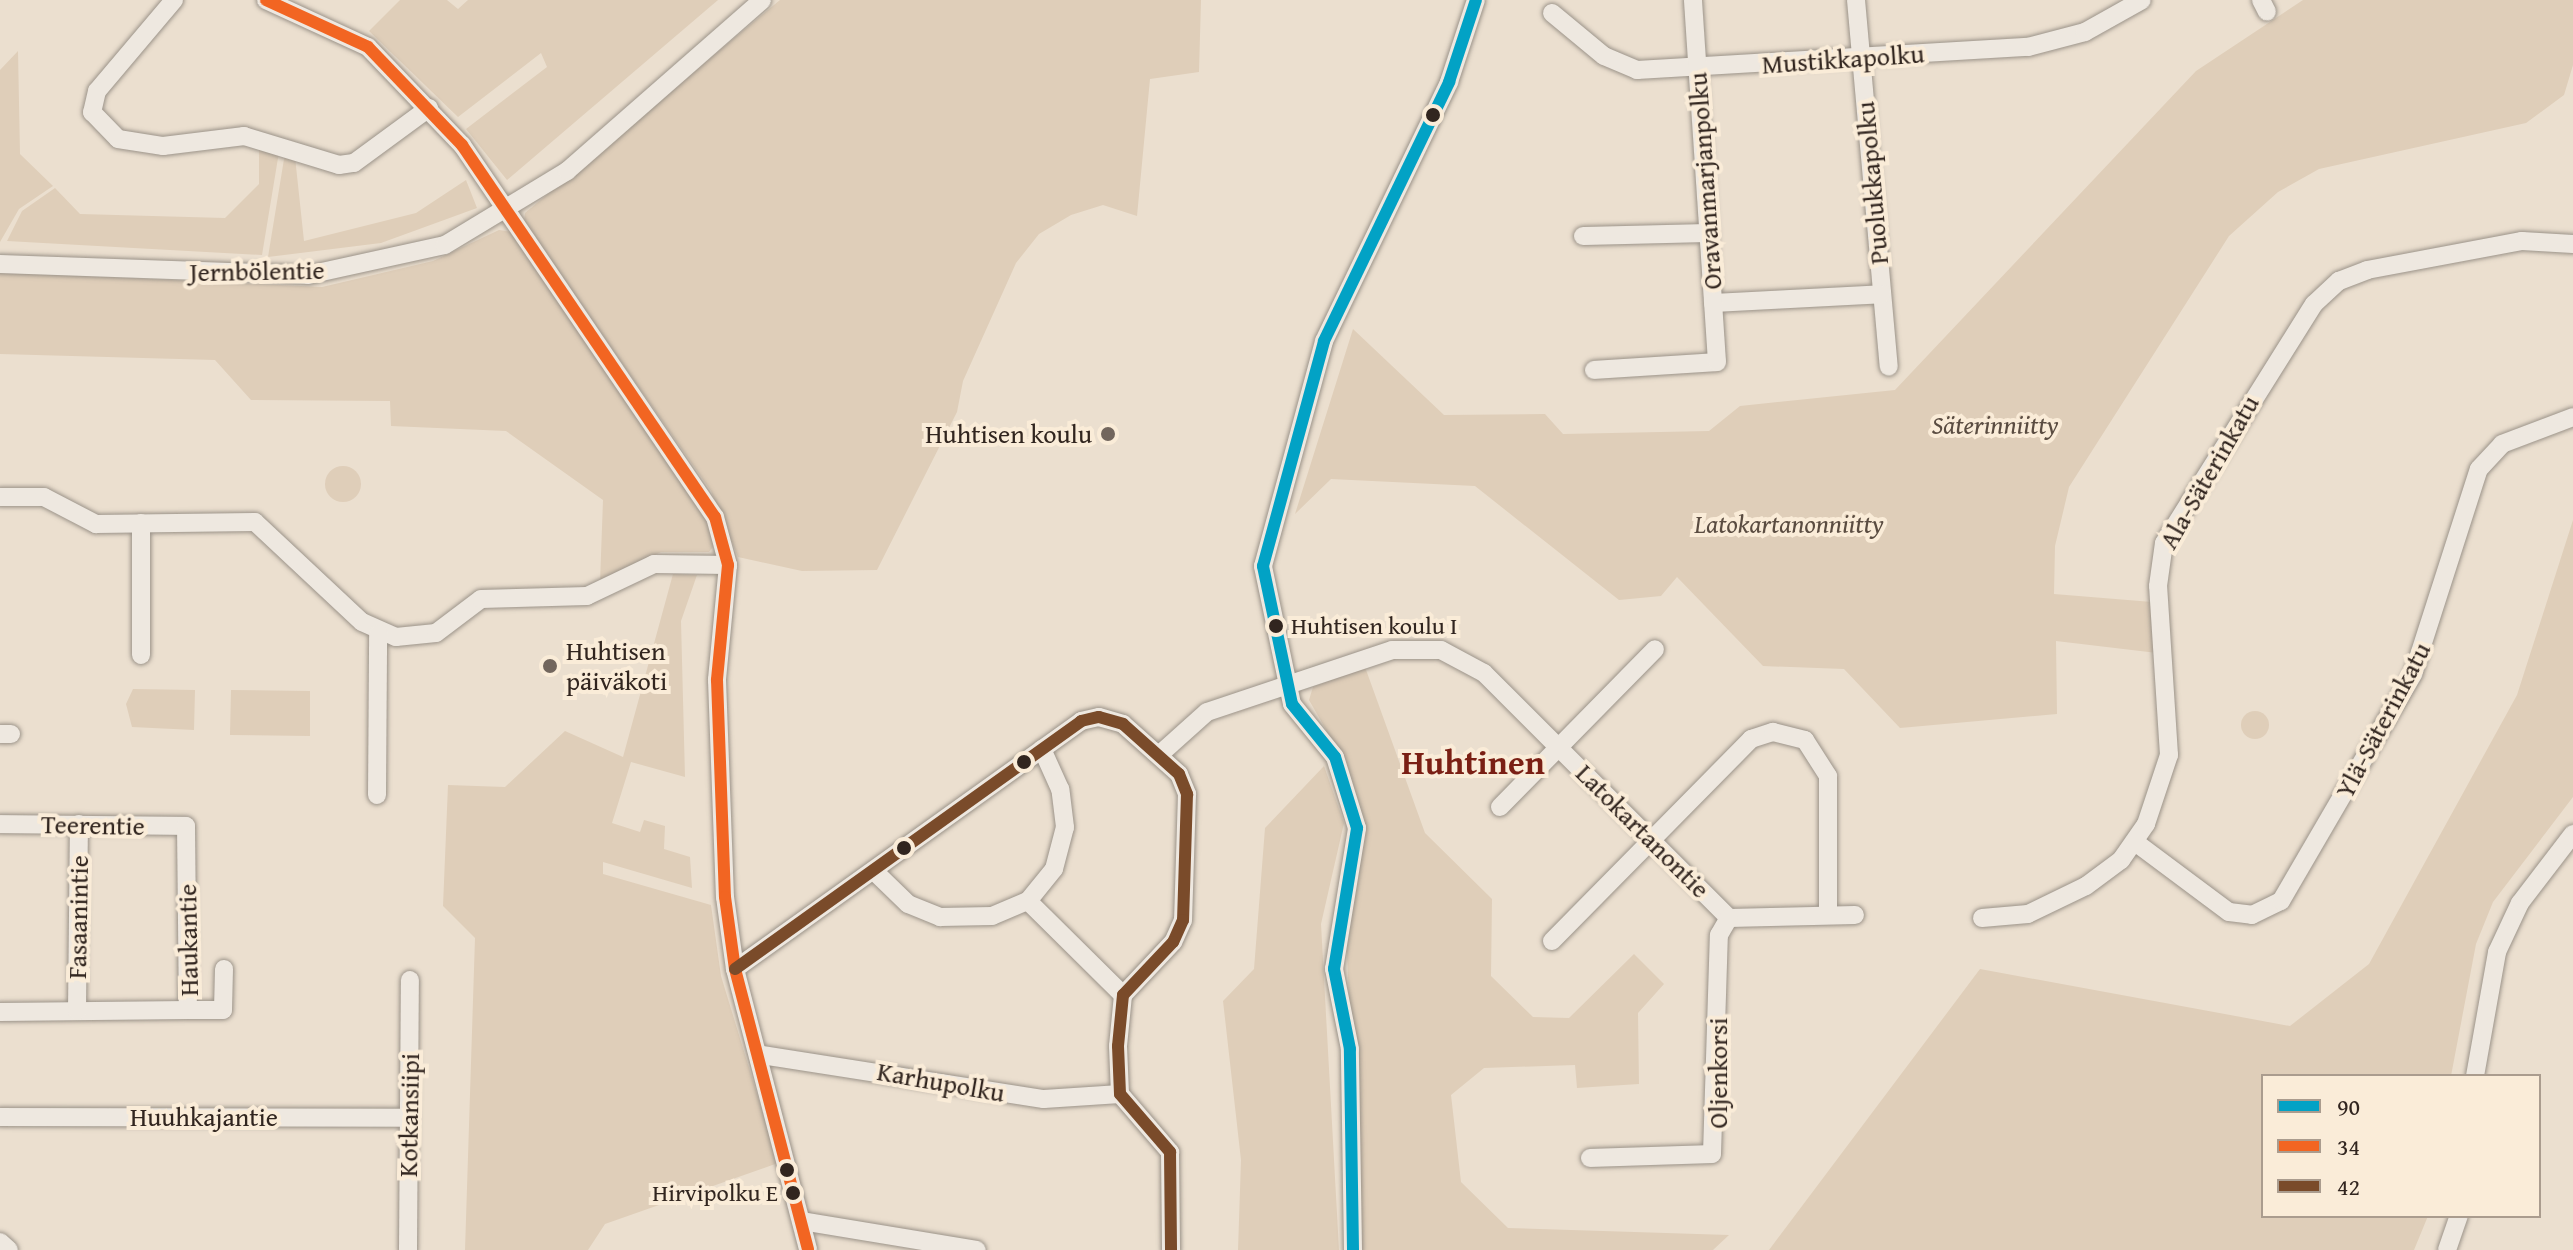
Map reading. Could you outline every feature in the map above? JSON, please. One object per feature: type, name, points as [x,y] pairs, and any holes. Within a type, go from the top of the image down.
[{"type":"street","points":[[174,0],[97,91],[92,112],[118,139],[163,146],[244,136],[339,165],[354,163],[429,108]]},
{"type":"street","points":[[266,0],[368,47],[429,108],[509,211],[692,474],[720,530],[728,565],[717,747],[735,969],[762,1055],[808,1250]]},
{"type":"street","name":"Jernbölentie","points":[[0,264],[308,275],[445,245],[509,211],[567,171],[762,0]]},
{"type":"street","points":[[1353,1250],[1350,1049],[1334,969],[1357,828],[1335,757],[1300,720],[1287,686],[1263,566],[1292,445],[1324,341],[1449,82],[1476,0]]},
{"type":"street","name":"Oravanmarjanpolku","points":[[1594,370],[1717,362],[1693,0]]},
{"type":"street","name":"Puolukkapolku","points":[[1856,0],[1889,367]]},
{"type":"street","name":"Mustikkapolku","points":[[1552,13],[1628,68],[1698,68],[2028,47],[2085,32],[2142,0]]},
{"type":"street","points":[[1583,236],[1709,233]]},
{"type":"street","name":"Ala-Säterinkatu","points":[[2135,842],[2169,755],[2158,586],[2164,543],[2307,313],[2339,281],[2367,270],[2522,241],[2573,244]]},
{"type":"street","points":[[1713,303],[1882,294]]},
{"type":"street","name":"Ylä-Säterinkatu","points":[[2135,842],[2229,912],[2252,915],[2281,901],[2413,674],[2479,469],[2502,444],[2573,417]]},
{"type":"street","points":[[0,497],[44,497],[89,523],[264,526],[378,634],[429,636],[490,597],[587,596],[654,564],[728,565]]},
{"type":"street","points":[[141,523],[141,655]]},
{"type":"street","points":[[377,795],[378,634]]},
{"type":"street","points":[[1500,807],[1655,649]]},
{"type":"street","name":"Latokartanontie","points":[[1159,755],[1207,712],[1392,650],[1441,650],[1484,673],[1729,918],[1855,915]]},
{"type":"street","points":[[735,969],[1042,749],[1099,717],[1131,729],[1159,755],[1186,787],[1183,920],[1173,942],[1123,995],[1120,1094],[1170,1152],[1171,1250]]},
{"type":"street","points":[[1552,941],[1751,739],[1794,734],[1819,753],[1828,776],[1828,915]]},
{"type":"street","points":[[874,871],[908,904],[940,917],[992,916],[1028,901],[1054,869],[1065,827],[1060,789],[1042,749]]},
{"type":"street","name":"Teerentie","points":[[0,824],[186,826]]},
{"type":"street","name":"Fasaanintie","points":[[77,1011],[79,824]]},
{"type":"street","name":"Haukantie","points":[[0,1012],[188,1010],[186,826]]},
{"type":"street","points":[[2475,1074],[2497,952],[2520,903],[2573,834]]},
{"type":"street","points":[[1982,918],[2028,914],[2066,897],[2135,842]]},
{"type":"street","points":[[1028,901],[1123,995]]},
{"type":"street","name":"Oljenkorsi","points":[[1590,1158],[1712,1154],[1719,935],[1729,918]]},
{"type":"street","points":[[188,1010],[223,1010],[224,969]]},
{"type":"street","name":"Kotkansiipi","points":[[408,1250],[410,980]]},
{"type":"street","name":"Karhupolku","points":[[762,1055],[1044,1099],[1120,1094]]},
{"type":"street","name":"Huuhkajantie","points":[[0,1117],[409,1118]]},
{"type":"street","points":[[2447,1250],[2458,1218]]},
{"type":"street","points":[[802,1221],[977,1250]]},
{"type":"street","points":[[0,1242],[9,1250]]},
{"type":"green space","points":[[400,0],[447,0],[458,9],[468,0],[718,0],[507,180],[466,129],[547,67],[541,53],[458,117],[369,31]]},
{"type":"green space","points":[[780,0],[1201,0],[1199,72],[1150,79],[1137,216],[1103,205],[1071,215],[1039,234],[1016,263],[963,381],[957,412],[877,570],[802,571],[738,557],[711,491],[524,222],[525,213]]},
{"type":"green space","name":"Säterinniitty","points":[[2303,0],[2573,0],[2573,65],[2564,95],[2526,123],[2319,169],[2278,192],[2229,236],[2069,487],[2055,546],[2054,594],[2152,602],[2157,653],[2056,641],[2057,714],[1900,728],[1844,669],[1763,666],[1677,577],[1661,596],[1619,600],[1475,486],[1331,479],[1295,514],[1353,329],[1444,415],[1545,414],[1563,434],[1709,431],[1740,406],[1895,390],[2196,71]]},
{"type":"green space","points":[[18,51],[20,154],[53,186],[19,209],[0,242],[0,70]]},
{"type":"green space","points":[[259,145],[279,152],[262,255],[7,241],[22,211],[55,188],[80,214],[225,218],[259,184]]},
{"type":"green space","points":[[285,153],[295,157],[304,241],[416,213],[466,180],[477,208],[381,243],[268,257]]},
{"type":"green space","points":[[499,230],[517,233],[709,518],[716,543],[709,552],[661,552],[600,583],[603,500],[506,431],[391,426],[390,401],[251,400],[215,360],[0,354],[0,272],[322,287],[433,261]]},
{"type":"green space","points":[[343,466],[355,472],[361,484],[355,496],[343,502],[331,496],[325,484],[331,472]]},
{"type":"green space","points":[[2573,520],[2573,797],[2493,902],[2476,944],[2451,1074],[2261,1074],[2261,1218],[2427,1218],[2414,1250],[1769,1250],[1980,969],[2290,1026],[2369,964],[2517,695]]},
{"type":"green space","points":[[673,574],[697,575],[681,621],[685,777],[631,762],[612,823],[640,832],[644,820],[665,826],[664,849],[690,857],[692,888],[603,862],[603,874],[711,905],[721,976],[778,1163],[605,1224],[588,1250],[465,1250],[475,938],[443,906],[448,785],[505,787],[565,731],[623,757]]},
{"type":"green space","points":[[1365,667],[1425,833],[1492,899],[1491,976],[1533,1017],[1569,1018],[1634,954],[1664,984],[1638,1013],[1639,1084],[1577,1088],[1575,1065],[1484,1068],[1451,1095],[1461,1182],[1508,1228],[1729,1235],[1713,1250],[1360,1250],[1346,930],[1364,832],[1348,768],[1309,700],[1313,687]]},
{"type":"green space","points":[[133,689],[195,690],[194,730],[132,727],[126,704]]},
{"type":"green space","points":[[231,690],[310,691],[310,736],[230,735]]},
{"type":"green space","points":[[2255,711],[2265,715],[2269,725],[2265,735],[2255,739],[2245,735],[2241,725],[2245,715]]},
{"type":"green space","points":[[1324,766],[1344,823],[1321,924],[1339,1250],[1238,1250],[1241,1160],[1223,1001],[1254,969],[1265,828]]},
{"type":"transit line","name":"34","points":[[266,0],[368,47],[462,145],[715,517],[728,565],[717,680],[725,897],[735,969],[808,1250]]},
{"type":"transit line","name":"90","points":[[1353,1250],[1350,1049],[1334,969],[1357,828],[1335,757],[1292,704],[1263,566],[1324,341],[1449,82],[1476,0]]},
{"type":"transit line","name":"42","points":[[735,969],[1081,721],[1099,717],[1123,724],[1179,774],[1187,794],[1183,920],[1173,942],[1123,995],[1118,1046],[1120,1094],[1170,1152],[1171,1250]]},
{"type":"place","name":"Huhtisen koulu","points":[[1108,434]]},
{"type":"place","name":"Huhtisen koulu I","points":[[1276,626]]},
{"type":"place","name":"Huhtisen päiväkoti","points":[[550,666]]},
{"type":"place","name":"Hirvipolku E","points":[[793,1193]]},
{"type":"district","name":"Huhtinen","points":[[1473,762]]},
{"type":"park label","name":"Latokartanonniitty","points":[[1789,524]]}]
